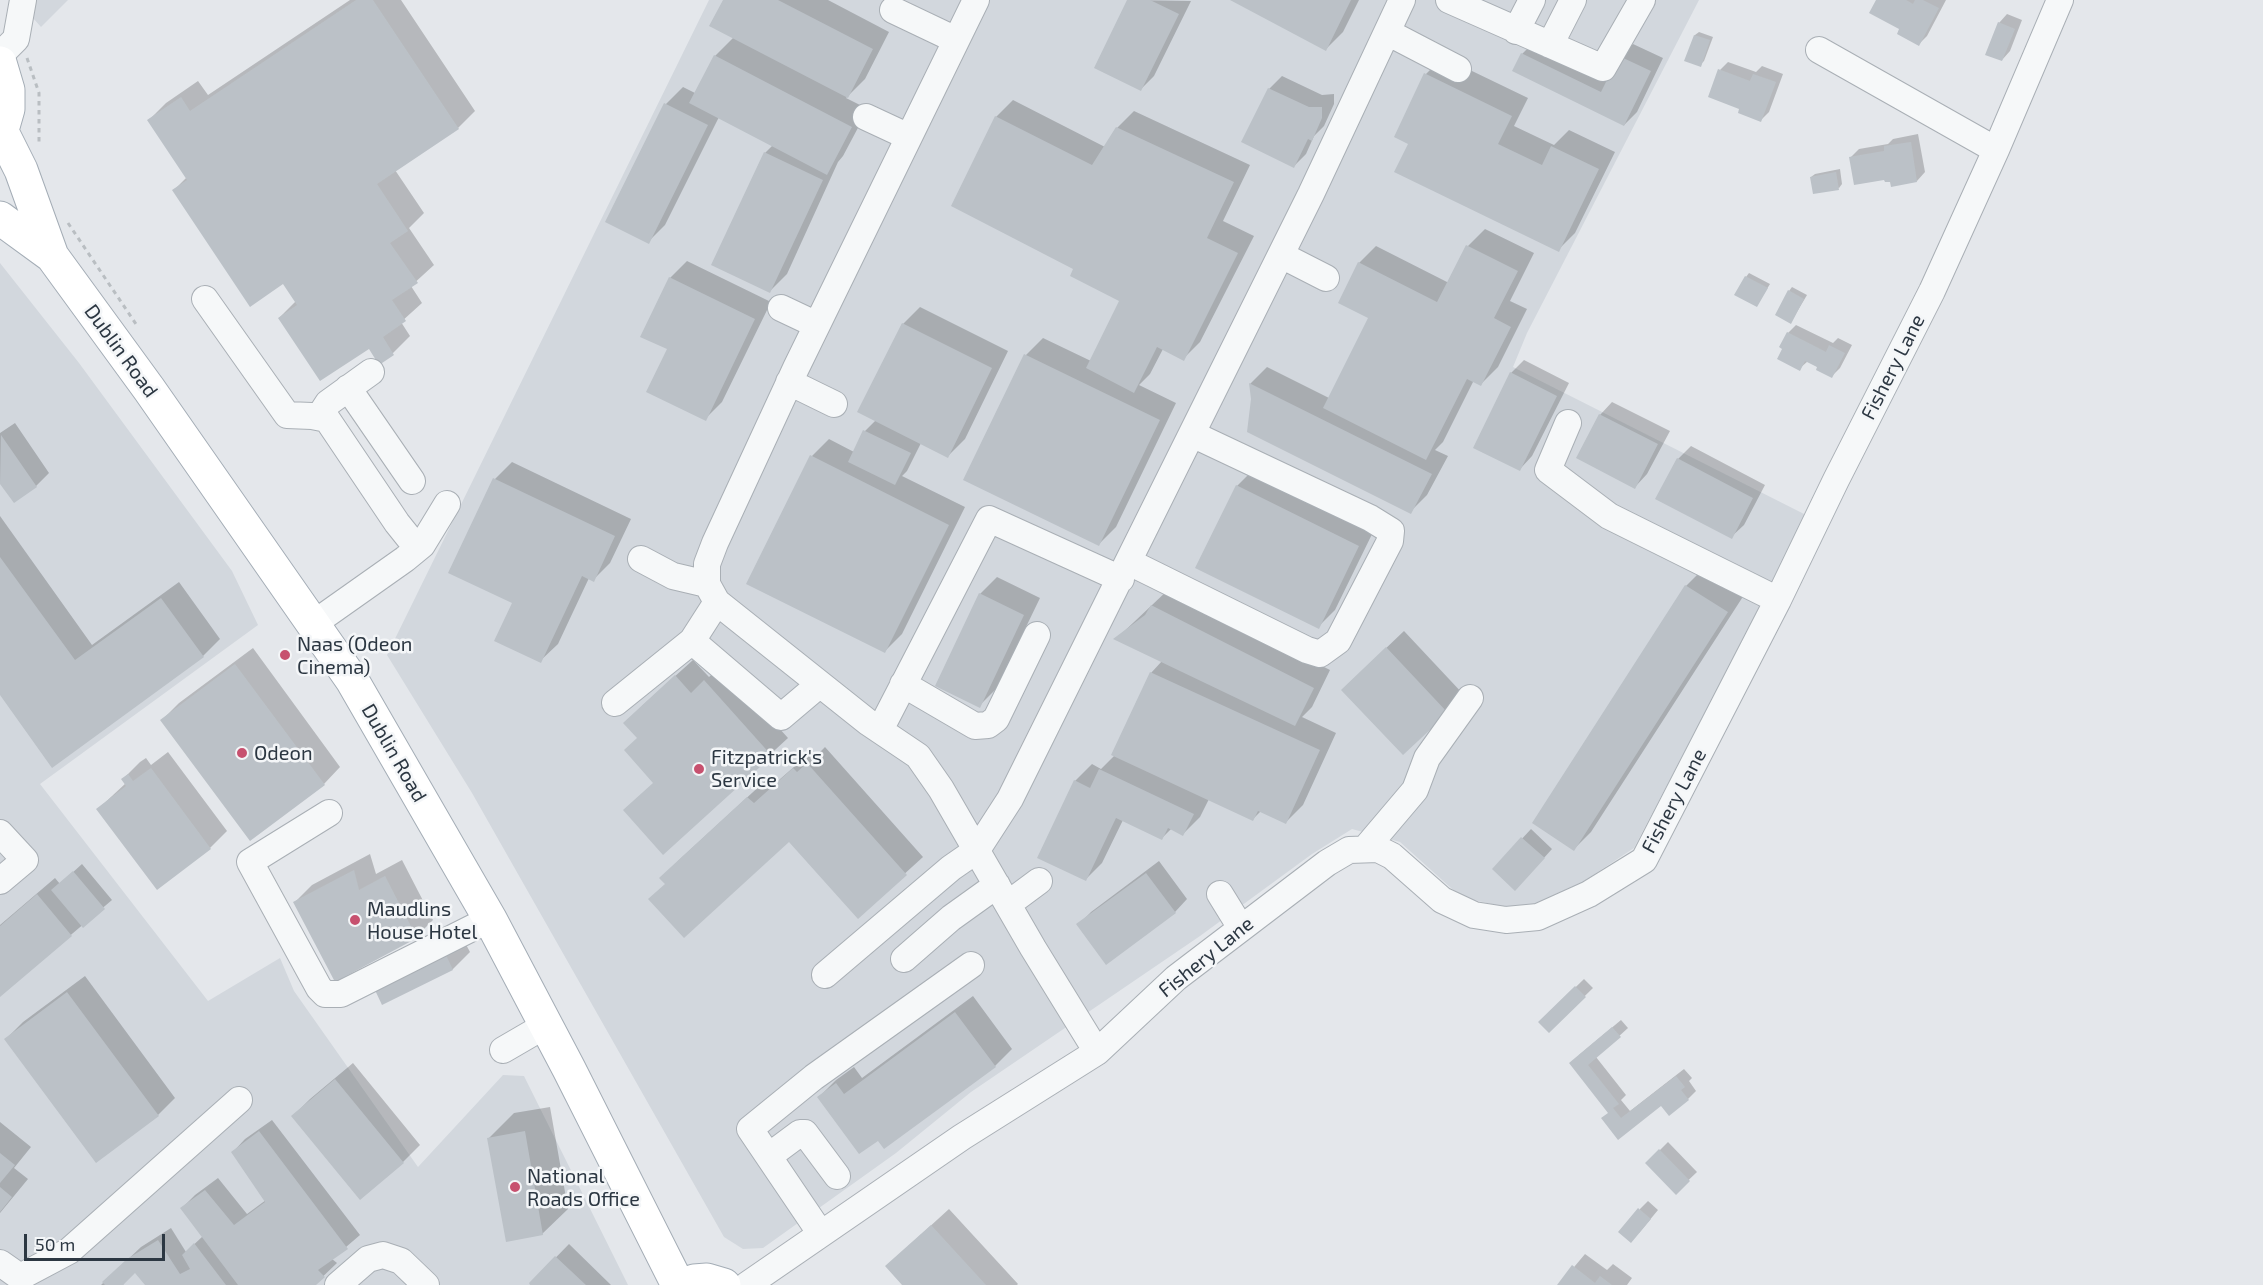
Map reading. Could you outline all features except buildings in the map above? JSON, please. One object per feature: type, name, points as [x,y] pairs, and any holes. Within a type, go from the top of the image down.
[{"type":"main road","points":[[0,63],[8,90],[8,109],[1,135]]},
{"type":"main road","name":"Dublin Road","points":[[1,135],[21,170],[52,256],[156,399],[351,680],[490,919],[678,1285]]},
{"type":"main road","name":"Dublin Road","points":[[0,218],[52,256]]},
{"type":"main road","points":[[684,1285],[707,1280],[724,1285]]},
{"type":"street","points":[[0,5],[8,0]]},
{"type":"street","points":[[0,55],[16,39],[22,0]]},
{"type":"street","points":[[615,703],[692,641],[712,593],[706,564],[715,543],[789,382],[976,0]]},
{"type":"street","points":[[825,975],[951,868],[977,850],[1010,799],[1281,255],[1402,0]]},
{"type":"street","points":[[1516,31],[1532,0]]},
{"type":"street","points":[[1550,45],[1573,0]]},
{"type":"street","points":[[1458,2],[1516,31],[1603,68],[1642,0]]},
{"type":"street","name":"Fishery Lane","points":[[747,1285],[963,1137],[1097,1052],[1176,978],[1327,863],[1349,850],[1378,849],[1392,856],[1442,900],[1474,915],[1506,920],[1538,917],[1589,894],[1644,860],[1778,600],[1932,291],[1996,150],[2060,0]]},
{"type":"street","points":[[893,10],[956,40]]},
{"type":"street","points":[[1387,32],[1458,69]]},
{"type":"street","points":[[1819,50],[1996,150]]},
{"type":"street","points":[[866,117],[909,137]]},
{"type":"street","points":[[1281,255],[1326,278]]},
{"type":"street","points":[[205,299],[286,415],[327,419],[397,523],[417,548]]},
{"type":"street","points":[[781,308],[817,325]]},
{"type":"street","points":[[319,417],[328,403],[371,372]]},
{"type":"street","points":[[789,382],[834,404]]},
{"type":"street","points":[[348,388],[412,481]]},
{"type":"street","points":[[1568,423],[1548,470],[1610,516],[1778,600]]},
{"type":"street","points":[[880,730],[989,519],[1125,570],[1307,650],[1320,654],[1338,641],[1390,541],[1391,531],[1370,518],[1192,434]]},
{"type":"street","points":[[313,624],[422,544],[447,504]]},
{"type":"street","points":[[640,559],[712,593],[820,684],[918,756],[941,789],[1097,1052]]},
{"type":"street","points":[[903,684],[975,726],[988,725],[996,719],[1037,635]]},
{"type":"street","points":[[692,641],[781,717],[820,684]]},
{"type":"street","points":[[1365,849],[1415,790],[1427,758],[1470,698]]},
{"type":"street","points":[[329,813],[250,862],[319,988],[325,994],[341,994],[490,919]]},
{"type":"street","points":[[0,833],[25,860],[0,881]]},
{"type":"street","points":[[904,959],[951,918],[1039,881]]},
{"type":"street","points":[[1220,894],[1241,928]]},
{"type":"street","points":[[821,1234],[750,1129],[814,1077],[971,966]]},
{"type":"street","points":[[503,1050],[546,1025]]},
{"type":"street","points":[[0,1263],[20,1277],[69,1251],[239,1100]]},
{"type":"street","points":[[769,1156],[800,1133],[805,1133],[837,1176]]},
{"type":"street","points":[[338,1285],[368,1259],[383,1255],[401,1261],[426,1285]]},
{"type":"shaded area","points":[[17,0],[68,0],[41,27]]},
{"type":"shaded area","points":[[709,0],[1699,0],[1527,333],[1513,367],[1808,516],[1634,848],[1551,903],[1504,907],[1461,897],[1400,842],[1352,829],[1312,854],[1200,936],[971,1092],[896,1153],[763,1248],[743,1249],[724,1237],[472,793],[387,655]]},
{"type":"shaded area","points":[[0,263],[79,363],[232,571],[258,625],[40,784],[208,1001],[280,958],[294,991],[418,1167],[503,1075],[524,1076],[628,1285],[0,1285]]},
{"type":"place","name":"Naas (Odeon Cinema)","points":[[285,655]]},
{"type":"place","name":"Odeon","points":[[242,753]]},
{"type":"place","name":"Fitzpatrick's Service","points":[[699,769]]},
{"type":"place","name":"Maudlins House Hotel","points":[[355,920]]},
{"type":"place","name":"National Roads Office","points":[[515,1187]]}]
